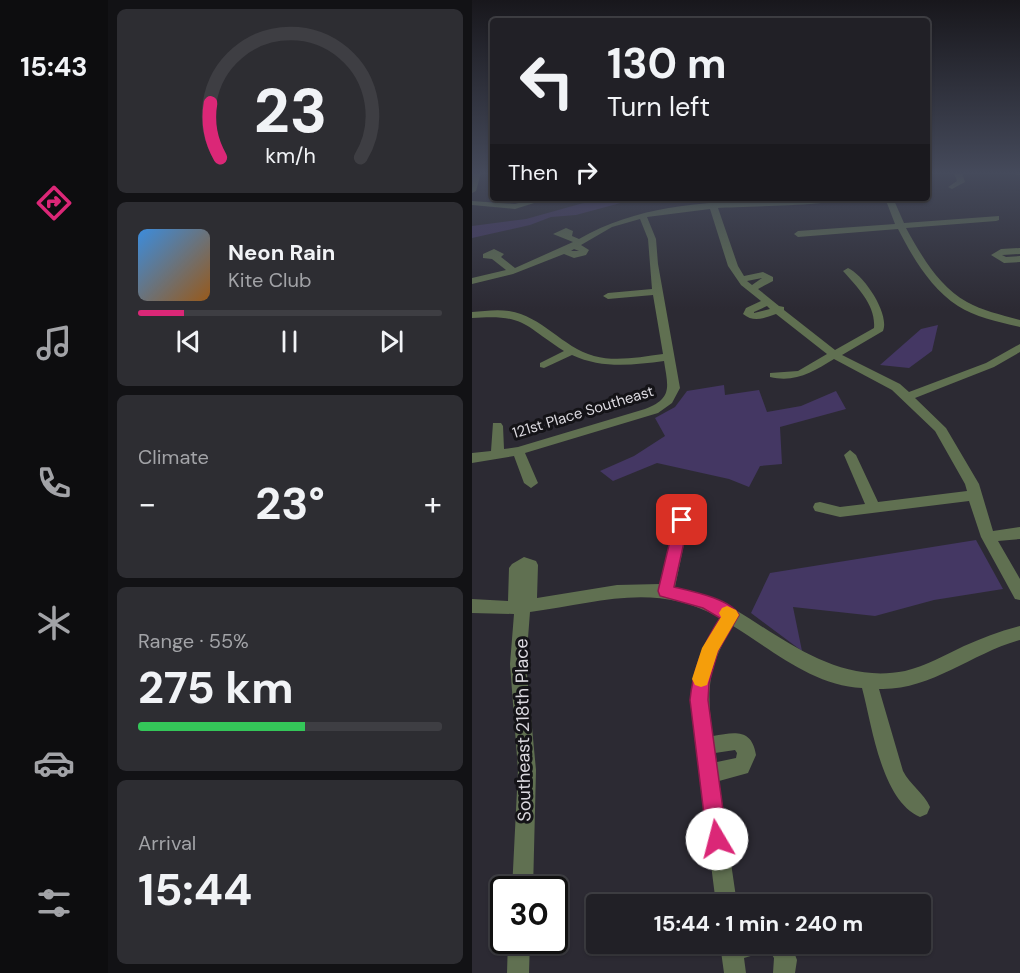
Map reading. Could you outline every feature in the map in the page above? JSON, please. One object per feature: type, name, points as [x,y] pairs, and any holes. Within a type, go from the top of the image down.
[{"type":"street","points":[[577,243],[613,224],[633,218]]},
{"type":"street","points":[[472,315],[498,313],[519,317],[572,351],[592,359],[614,362],[669,357],[649,228],[643,218]]},
{"type":"street","points":[[717,218],[733,266],[751,289],[780,309],[836,356],[879,377],[908,397],[940,428],[972,484],[980,518],[988,537],[1020,594]]},
{"type":"street","points":[[896,218],[899,227],[942,288],[951,296],[969,307],[1020,324]]},
{"type":"street","points":[[798,234],[992,218]]},
{"type":"street","points":[[472,281],[513,271],[563,250],[574,255],[583,253],[584,250],[568,236]]},
{"type":"street","points":[[1020,251],[1001,252],[996,255],[1004,260],[1020,259]]},
{"type":"street","points":[[495,257],[513,271]]},
{"type":"street","points":[[774,375],[796,375],[876,333],[881,325],[877,313],[862,286],[848,270]]},
{"type":"street","points":[[741,279],[760,275],[768,277],[768,282],[751,289]]},
{"type":"street","points":[[608,296],[658,292]]},
{"type":"street","points":[[769,301],[750,310],[748,314],[756,317],[780,309]]},
{"type":"street","points":[[908,397],[990,365],[1020,347]]},
{"type":"street","points":[[544,365],[572,351]]},
{"type":"street","name":"121st Place Southeast","points":[[472,458],[518,450],[649,412],[666,403],[673,393],[669,357]]},
{"type":"street","name":"121st Place Southeast","points":[[497,426],[498,455]]},
{"type":"street","points":[[518,450],[531,483]]},
{"type":"street","points":[[850,454],[874,508]]},
{"type":"street","points":[[820,507],[840,512],[975,495]]},
{"type":"street","points":[[666,591],[682,520]]},
{"type":"street","points":[[988,537],[1020,532]]},
{"type":"street","points":[[472,606],[499,608],[624,591],[666,591],[706,602],[731,615],[781,650],[814,668],[869,681],[911,679],[950,663],[989,642],[1020,633]]},
{"type":"street","name":"Southeast 218th Place","points":[[523,606],[518,664],[527,770],[523,876]]},
{"type":"street","points":[[725,894],[699,700],[700,683],[710,648],[731,615]]},
{"type":"street","points":[[869,681],[894,773],[901,788],[920,807]]},
{"type":"street","points":[[704,746],[737,741],[745,747],[747,752],[747,757],[741,766],[708,774]]},
{"type":"street","points":[[518,973],[519,954]]},
{"type":"street","points":[[733,954],[735,973]]},
{"type":"street","points":[[784,954],[784,973]]},
{"type":"shaded area","points":[[547,218],[530,225],[472,238],[472,226]]},
{"type":"shaded area","points":[[938,325],[932,351],[909,368],[880,365],[921,329]]},
{"type":"shaded area","points":[[724,385],[725,395],[759,390],[767,412],[801,406],[836,391],[846,409],[780,427],[782,464],[760,466],[749,487],[729,479],[657,463],[613,481],[600,471],[634,456],[665,436],[655,418],[675,407],[687,391]]},
{"type":"shaded area","points":[[976,540],[1003,589],[934,600],[875,616],[793,607],[802,651],[751,613],[770,573]]},
{"type":"slow traffic","points":[[701,679],[710,648],[731,615],[727,613]]},
{"type":"route","points":[[682,520],[666,591],[706,602],[731,615],[710,648],[700,683],[700,718],[717,839]]}]
